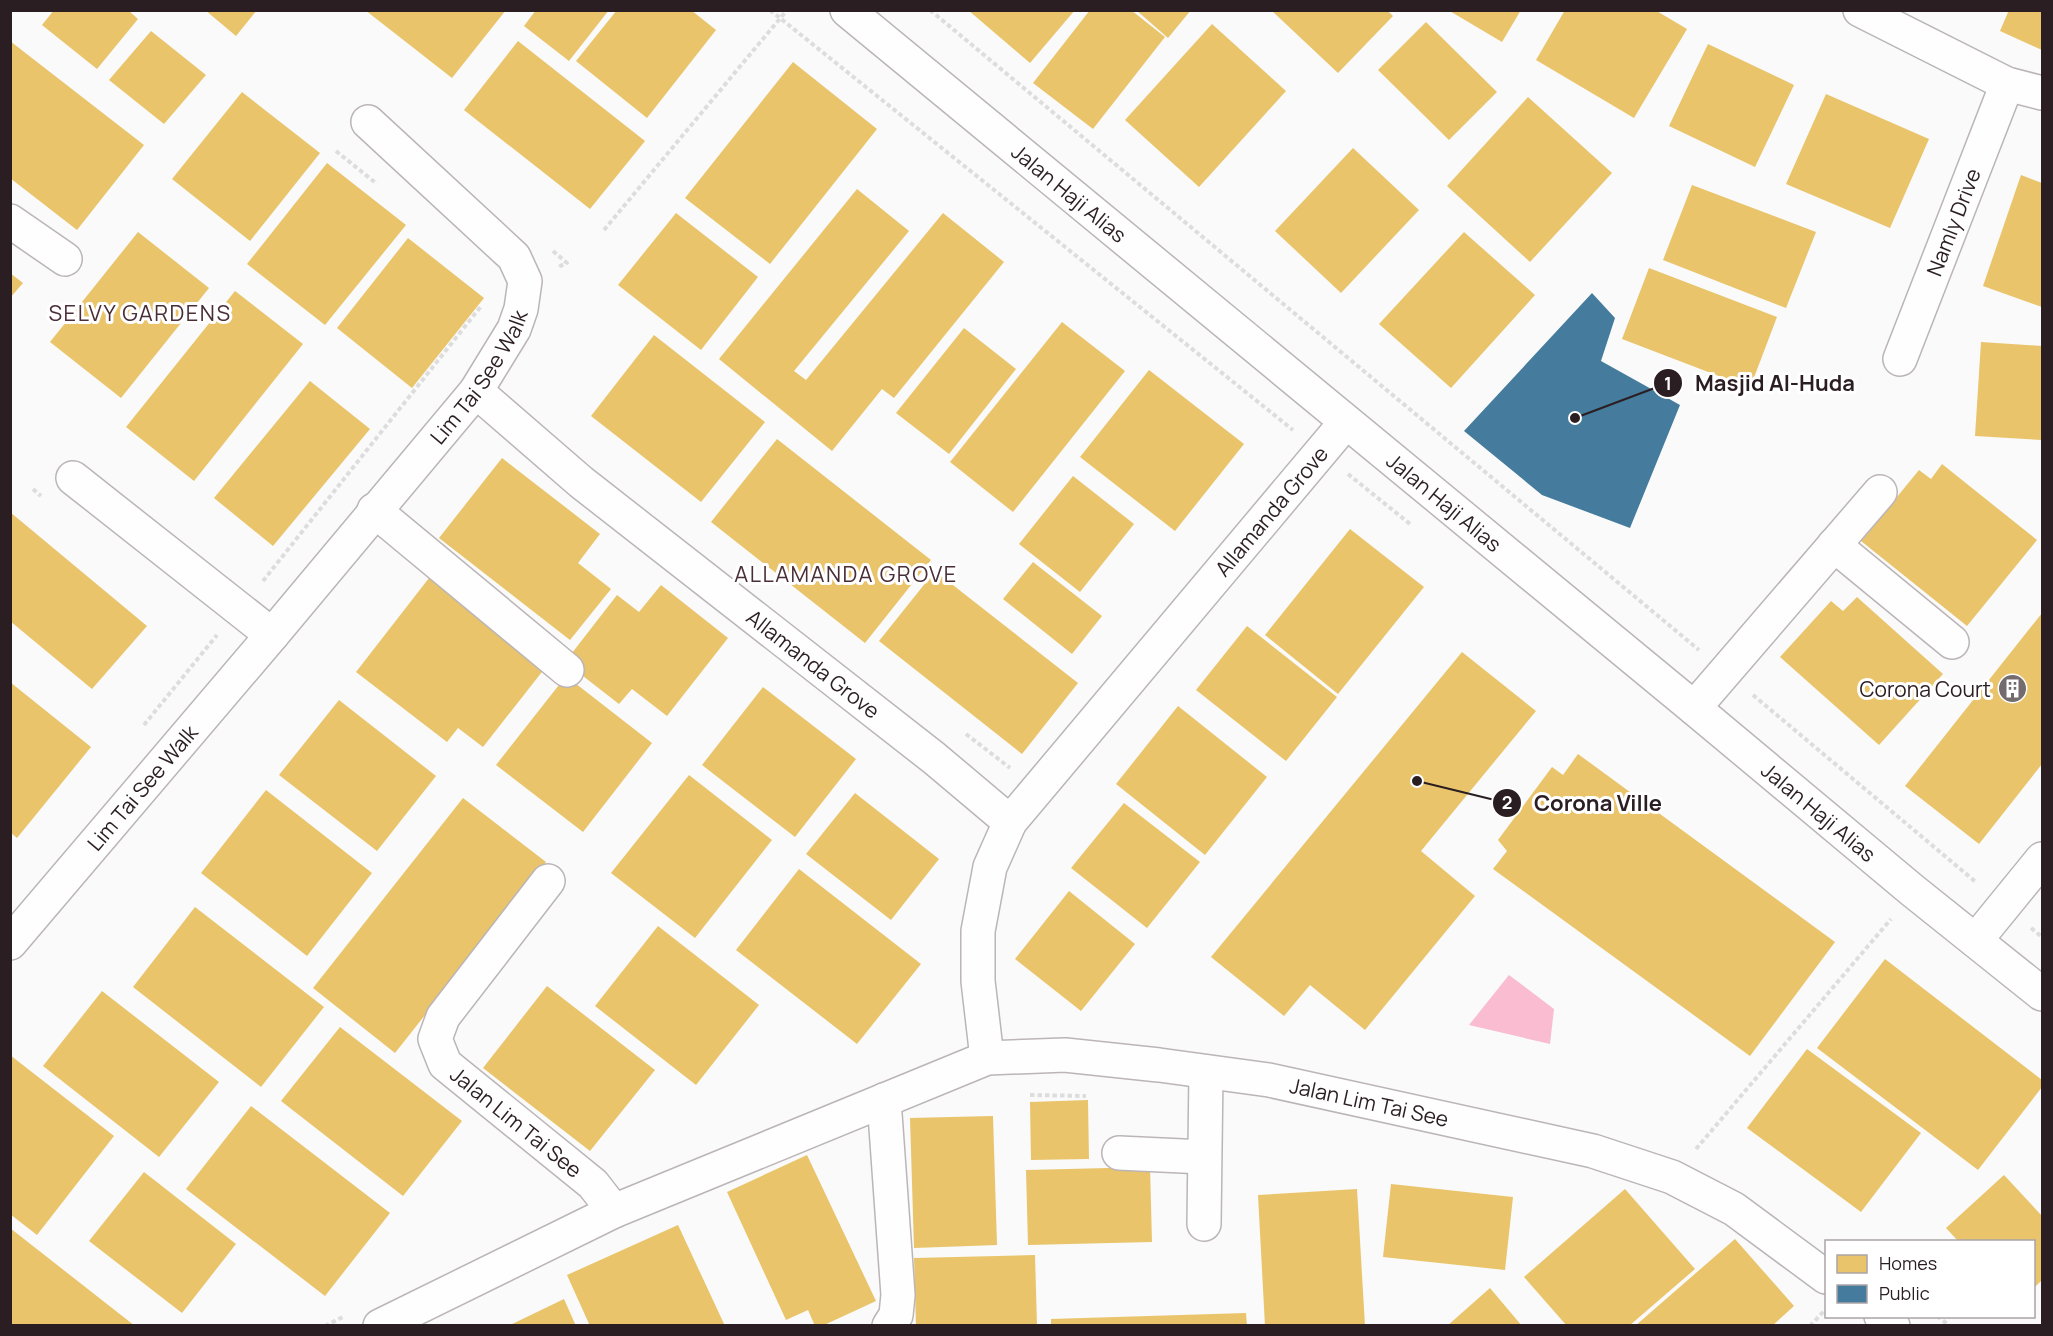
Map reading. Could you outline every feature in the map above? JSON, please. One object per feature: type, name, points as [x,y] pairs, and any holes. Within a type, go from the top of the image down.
[{"type":"street","points":[[1860,10],[2007,84],[2043,93]]},
{"type":"street","name":"Jalan Haji Alias","points":[[855,13],[1912,890],[2043,994]]},
{"type":"street","name":"Namly Drive","points":[[1900,359],[2007,84]]},
{"type":"street","name":"Lim Tai See Walk","points":[[11,941],[476,391],[514,329],[521,309],[525,281],[514,257],[369,122]]},
{"type":"street","points":[[10,221],[65,259]]},
{"type":"street","name":"Allamanda Grove","points":[[476,391],[581,482],[934,758],[1010,822]]},
{"type":"street","name":"Allamanda Grove","points":[[987,1058],[978,981],[978,931],[990,867],[1010,822],[1346,422]]},
{"type":"street","points":[[72,478],[272,635]]},
{"type":"street","points":[[1694,708],[1880,492]]},
{"type":"street","points":[[374,510],[567,670]]},
{"type":"street","points":[[1834,545],[1952,642]]},
{"type":"street","points":[[1976,940],[2043,859]]},
{"type":"street","name":"Jalan Lim Tai See","points":[[548,881],[443,1017],[435,1039],[445,1064],[594,1184],[614,1211]]},
{"type":"street","name":"Jalan Lim Tai See","points":[[367,1318],[614,1211],[987,1058],[1065,1055],[1269,1080],[1593,1151],[1672,1177],[1734,1209],[1825,1276]]},
{"type":"street","points":[[1204,1224],[1206,1072]]},
{"type":"street","points":[[884,1101],[898,1295],[896,1315],[889,1326]]},
{"type":"street","points":[[1119,1153],[1204,1157]]},
{"type":"path","points":[[770,10],[1413,527]]},
{"type":"path","points":[[604,230],[787,10]]},
{"type":"path","points":[[930,10],[2043,937]]},
{"type":"path","points":[[336,151],[381,187]]},
{"type":"path","points":[[140,730],[239,610],[486,300]]},
{"type":"path","points":[[1705,1156],[1695,1150],[1892,917],[1912,890]]},
{"type":"path","points":[[1810,1326],[1825,1311]]},
{"type":"path","points":[[325,1326],[367,1318]]},
{"type":"shaded area","points":[[1509,975],[1554,1009],[1550,1044],[1469,1025]]},
{"type":"building: Homes","points":[[54,10],[128,10],[138,19],[97,69],[42,25]]},
{"type":"building: Homes","points":[[205,10],[257,10],[236,36]]},
{"type":"building: Homes","points":[[365,10],[506,10],[452,78]]},
{"type":"building: Homes","points":[[536,10],[609,10],[569,61],[524,26]]},
{"type":"building: Homes","points":[[617,10],[691,10],[716,30],[647,118],[576,61]]},
{"type":"building: Homes","points":[[968,10],[1075,10],[1030,63]]},
{"type":"building: Homes","points":[[1090,10],[1131,10],[1165,37],[1093,129],[1033,83]]},
{"type":"building: Homes","points":[[1136,10],[1191,10],[1168,38]]},
{"type":"building: Homes","points":[[1271,10],[1387,10],[1393,16],[1338,73]]},
{"type":"building: Homes","points":[[1448,10],[1521,10],[1502,42]]},
{"type":"building: Homes","points":[[1565,10],[1655,10],[1687,29],[1634,118],[1536,60]]},
{"type":"building: Homes","points":[[2009,10],[2042,10],[2042,50],[2000,31]]},
{"type":"building: Homes","points":[[1426,22],[1497,92],[1449,140],[1378,70]]},
{"type":"building: Homes","points":[[1212,24],[1286,91],[1199,187],[1125,120]]},
{"type":"building: Homes","points":[[151,31],[206,75],[164,124],[109,80]]},
{"type":"building: Homes","points":[[10,41],[144,145],[77,230],[10,178]]},
{"type":"building: Homes","points":[[518,41],[645,141],[590,209],[464,110]]},
{"type":"building: Homes","points":[[1708,44],[1794,85],[1755,167],[1669,126]]},
{"type":"building: Homes","points":[[793,62],[877,129],[770,264],[685,198]]},
{"type":"building: Homes","points":[[242,92],[320,153],[250,241],[172,179]]},
{"type":"building: Homes","points":[[1826,94],[1929,139],[1890,228],[1786,184]]},
{"type":"building: Homes","points":[[1528,97],[1612,173],[1530,262],[1447,186]]},
{"type":"building: Homes","points":[[1353,148],[1419,210],[1341,293],[1275,231]]},
{"type":"building: Homes","points":[[327,163],[406,225],[325,325],[247,264]]},
{"type":"building: Homes","points":[[2021,175],[2042,183],[2042,307],[1983,286]]},
{"type":"building: Homes","points":[[1692,185],[1816,232],[1786,308],[1663,260]]},
{"type":"building: Homes","points":[[857,189],[909,231],[794,371],[806,380],[943,213],[1004,262],[894,398],[882,389],[832,451],[719,359]]},
{"type":"building: Homes","points":[[676,213],[758,277],[701,350],[618,285]]},
{"type":"building: Homes","points":[[138,232],[209,288],[121,398],[50,342]]},
{"type":"building: Homes","points":[[1464,232],[1535,295],[1451,388],[1379,324]]},
{"type":"building: Homes","points":[[408,238],[484,298],[412,388],[337,328]]},
{"type":"building: Homes","points":[[1649,268],[1777,317],[1750,388],[1622,339]]},
{"type":"building: Homes","points":[[10,273],[23,283],[10,298]]},
{"type":"building: Homes","points":[[235,291],[303,344],[194,481],[126,427]]},
{"type":"building: Homes","points":[[1062,322],[1125,371],[1013,512],[950,462]]},
{"type":"building: Homes","points":[[964,328],[1016,369],[949,454],[896,413]]},
{"type":"building: Homes","points":[[654,335],[765,422],[701,502],[591,416]]},
{"type":"building: Homes","points":[[1981,342],[2042,346],[2042,440],[1975,436]]},
{"type":"building: Homes","points":[[1149,370],[1244,444],[1175,531],[1080,457]]},
{"type":"building: Homes","points":[[310,381],[370,429],[273,546],[214,498]]},
{"type":"building: Homes","points":[[777,439],[931,560],[865,643],[711,522]]},
{"type":"building: Homes","points":[[502,458],[600,534],[578,563],[611,589],[570,640],[439,538]]},
{"type":"building: Homes","points":[[1942,464],[2037,540],[1967,626],[1861,541],[1919,470],[1931,479]]},
{"type":"building: Homes","points":[[1073,476],[1134,524],[1080,592],[1019,544]]},
{"type":"building: Homes","points":[[10,512],[147,626],[92,689],[10,621]]},
{"type":"building: Homes","points":[[1350,529],[1424,587],[1338,694],[1265,635]]},
{"type":"building: Homes","points":[[1033,562],[1102,616],[1072,654],[1003,599]]},
{"type":"building: Homes","points":[[935,571],[1078,683],[1022,754],[879,641]]},
{"type":"building: Homes","points":[[429,578],[545,668],[483,747],[458,728],[447,742],[356,672]]},
{"type":"building: Homes","points":[[661,585],[728,638],[667,716],[632,689],[619,704],[565,662],[617,595],[639,612]]},
{"type":"building: Homes","points":[[1857,597],[1943,674],[1879,745],[1780,657],[1831,601],[1843,611]]},
{"type":"building: Homes","name":"Corona Court","points":[[2042,613],[2042,764],[1979,844],[1905,786]]},
{"type":"building: Homes","points":[[1247,626],[1337,697],[1286,761],[1196,690]]},
{"type":"building: Homes","points":[[1462,652],[1536,711],[1421,851],[1475,896],[1365,1030],[1310,985],[1284,1016],[1211,957]]},
{"type":"building: Homes","points":[[566,676],[652,743],[583,832],[496,765]]},
{"type":"building: Homes","points":[[10,682],[91,747],[17,838],[10,832]]},
{"type":"building: Homes","points":[[763,687],[856,759],[795,837],[702,765]]},
{"type":"building: Homes","points":[[339,700],[436,776],[377,851],[279,775]]},
{"type":"building: Homes","points":[[1178,706],[1267,777],[1205,855],[1116,784]]},
{"type":"building: Homes","points":[[1578,754],[1835,942],[1750,1056],[1493,869],[1507,851],[1498,840],[1552,767],[1563,775]]},
{"type":"building: Homes","points":[[689,775],[772,840],[695,938],[611,873]]},
{"type":"building: Homes","points":[[266,790],[372,873],[307,956],[201,873]]},
{"type":"building: Homes","points":[[855,793],[939,859],[891,920],[806,854]]},
{"type":"building: Homes","points":[[463,798],[546,862],[395,1053],[313,988]]},
{"type":"building: Homes","points":[[1124,803],[1200,862],[1147,928],[1071,868]]},
{"type":"building: Homes","points":[[799,869],[921,964],[857,1044],[736,950]]},
{"type":"building: Homes","points":[[1069,891],[1135,944],[1081,1011],[1015,959]]},
{"type":"building: Homes","points":[[195,907],[324,1007],[261,1087],[133,987]]},
{"type":"building: Homes","points":[[658,926],[759,1005],[696,1085],[595,1006]]},
{"type":"building: Homes","points":[[1885,959],[2042,1080],[2042,1087],[1978,1170],[1817,1048]]},
{"type":"building: Homes","points":[[547,986],[655,1070],[590,1151],[483,1068]]},
{"type":"building: Homes","points":[[102,991],[219,1082],[159,1157],[43,1066]]},
{"type":"building: Homes","points":[[340,1027],[462,1121],[403,1196],[281,1101]]},
{"type":"building: Homes","points":[[1807,1049],[1921,1133],[1861,1212],[1747,1128]]},
{"type":"building: Homes","points":[[10,1055],[114,1136],[37,1235],[10,1214]]},
{"type":"building: Homes","points":[[1088,1100],[1089,1159],[1031,1160],[1030,1102]]},
{"type":"building: Homes","points":[[251,1106],[390,1213],[325,1296],[186,1189]]},
{"type":"building: Homes","points":[[993,1116],[997,1245],[914,1248],[910,1118]]},
{"type":"building: Homes","points":[[807,1155],[876,1301],[822,1326],[815,1326],[808,1310],[786,1320],[727,1192]]},
{"type":"building: Homes","points":[[1150,1167],[1152,1242],[1028,1245],[1026,1170]]},
{"type":"building: Homes","points":[[144,1172],[236,1244],[182,1313],[89,1241]]},
{"type":"building: Homes","points":[[2004,1175],[2042,1216],[2042,1280],[2035,1287],[2035,1240],[1957,1240],[1946,1228]]},
{"type":"building: Homes","points":[[1391,1184],[1513,1197],[1505,1270],[1383,1257]]},
{"type":"building: Homes","points":[[1357,1189],[1365,1326],[1265,1326],[1258,1195]]},
{"type":"building: Homes","points":[[1625,1189],[1695,1269],[1629,1326],[1567,1326],[1524,1277]]},
{"type":"building: Homes","points":[[678,1225],[725,1326],[590,1326],[567,1275]]},
{"type":"building: Homes","points":[[10,1228],[135,1326],[10,1326]]},
{"type":"building: Homes","points":[[1735,1239],[1794,1306],[1772,1326],[1635,1326]]},
{"type":"building: Homes","points":[[1035,1255],[1037,1326],[916,1326],[914,1258]]},
{"type":"building: Homes","points":[[1490,1288],[1522,1326],[1447,1326]]},
{"type":"building: Homes","points":[[564,1299],[576,1326],[508,1326]]},
{"type":"building: Homes","points":[[1246,1313],[1247,1326],[1051,1326],[1051,1319]]},
{"type":"building: Public","points":[[1592,293],[1615,318],[1601,361],[1680,405],[1630,528],[1542,495],[1464,431]]},
{"type":"place","name":"Masjid Al-Huda","points":[[1575,418]]},
{"type":"place","name":"Corona Court","points":[[2012,689]]},
{"type":"place","name":"Corona Ville","points":[[1417,781]]},
{"type":"district","name":"SELVY GARDENS","points":[[140,313]]},
{"type":"district","name":"ALLAMANDA GROVE","points":[[846,574]]}]
